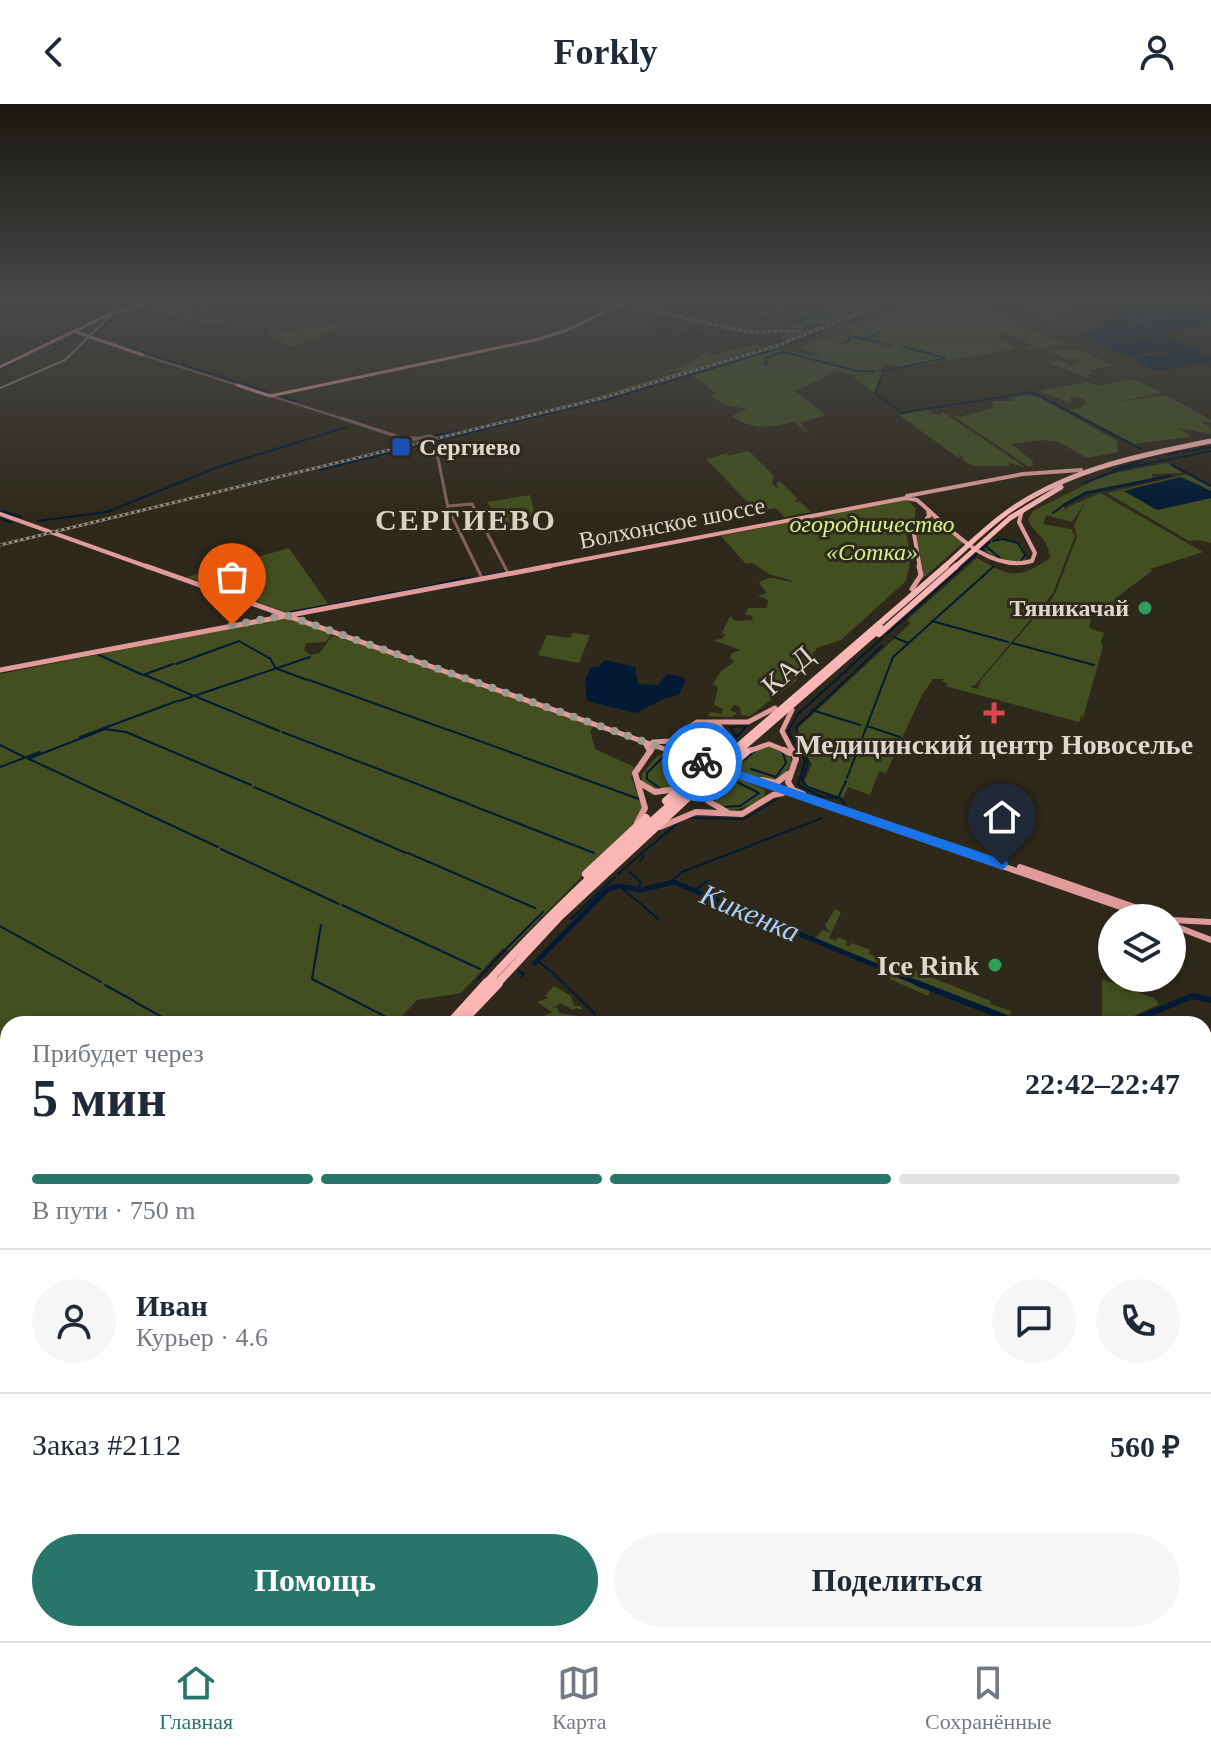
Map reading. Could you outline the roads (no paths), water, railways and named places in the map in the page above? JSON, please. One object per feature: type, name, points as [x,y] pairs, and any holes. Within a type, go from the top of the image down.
[{"type":"highway","name":"КАД","points":[[457,1016],[491,977],[619,850],[1014,507],[1067,478],[1152,452],[1211,442]]},
{"type":"highway","name":"КАД","points":[[466,1016],[634,844],[1010,515],[1044,493],[1090,473],[1211,442]]},
{"type":"highway","points":[[491,977],[540,920],[630,832],[1003,510],[1036,490],[1081,470],[1152,452]]},
{"type":"highway","points":[[517,961],[660,827],[1029,505],[1090,473]]},
{"type":"highway","points":[[878,630],[902,614]]},
{"type":"highway","points":[[815,672],[844,652]]},
{"type":"main road","points":[[272,396],[375,374]]},
{"type":"main road","points":[[237,385],[272,396],[376,374]]},
{"type":"main road","name":"Волхонское шоссе","points":[[880,501],[917,497],[1023,474],[1081,470]]},
{"type":"main road","points":[[912,589],[921,575],[914,534],[929,513],[917,497]]},
{"type":"main road","name":"Волхонское шоссе","points":[[0,670],[275,614],[286,615],[880,501],[917,497]]},
{"type":"main road","points":[[923,504],[983,553],[1007,566],[1020,566],[1032,561],[1034,549],[1018,519],[1029,505]]},
{"type":"main road","points":[[0,514],[275,614]]},
{"type":"main road","points":[[286,615],[1111,904]]},
{"type":"main road","points":[[649,741],[666,742],[697,722],[748,722],[775,708]]},
{"type":"main road","points":[[792,710],[782,731],[796,759],[789,784],[796,792],[823,802]]},
{"type":"main road","points":[[696,758],[679,750],[674,742],[698,724],[710,723],[724,728],[730,738],[725,750]]},
{"type":"main road","points":[[603,726],[682,755]]},
{"type":"main road","points":[[628,736],[648,745],[651,751],[635,773],[645,808],[630,832]]},
{"type":"main road","points":[[741,775],[778,782],[787,775],[793,759],[788,751],[776,745],[764,744],[746,752]]},
{"type":"main road","points":[[690,780],[663,793],[649,791],[640,783],[640,771],[654,754],[666,751],[696,758]]},
{"type":"main road","points":[[719,775],[708,788],[706,796],[712,806],[732,813],[748,810],[767,795],[761,785],[741,775]]},
{"type":"main road","points":[[741,775],[1125,904]]},
{"type":"main road","points":[[660,827],[677,817],[696,812],[742,814],[777,793],[802,798]]},
{"type":"main road","points":[[1186,923],[1211,922]]},
{"type":"main road","points":[[1186,929],[1211,940]]},
{"type":"street","points":[[202,374],[237,385]]},
{"type":"street","points":[[272,396],[406,440],[434,438],[439,448],[448,506],[482,578]]},
{"type":"street","points":[[448,506],[471,502],[508,573]]},
{"type":"water","points":[[1181,477],[1211,491],[1211,498],[1157,510],[1124,491]]},
{"type":"water","points":[[605,660],[635,667],[638,684],[658,685],[667,674],[684,677],[685,682],[679,695],[663,699],[636,713],[587,701],[585,678],[590,670],[588,668],[598,667]]},
{"type":"waterway","points":[[211,374],[252,387]]},
{"type":"waterway","points":[[436,441],[620,396],[694,374]]},
{"type":"waterway","points":[[883,374],[875,393],[902,413]]},
{"type":"waterway","points":[[254,388],[267,392]]},
{"type":"waterway","points":[[939,407],[1032,392],[1141,449]]},
{"type":"waterway","points":[[282,397],[296,401]]},
{"type":"waterway","points":[[902,413],[937,407]]},
{"type":"waterway","points":[[38,521],[107,512],[218,467],[347,427]]},
{"type":"waterway","points":[[436,435],[464,431]]},
{"type":"waterway","points":[[320,470],[430,443]]},
{"type":"waterway","points":[[1183,452],[1211,447]]},
{"type":"waterway","points":[[1084,483],[1121,469],[1211,451]]},
{"type":"waterway","points":[[1168,455],[1179,452]]},
{"type":"waterway","points":[[1157,457],[1161,460]]},
{"type":"waterway","points":[[1113,470],[1143,461]]},
{"type":"waterway","points":[[1172,465],[1211,486]]},
{"type":"waterway","points":[[1064,505],[1086,493],[1170,476]]},
{"type":"waterway","points":[[1053,513],[1064,505]]},
{"type":"waterway","points":[[2,511],[21,517]]},
{"type":"waterway","points":[[0,518],[11,523]]},
{"type":"waterway","points":[[993,541],[1003,539],[1018,543],[1025,555],[1021,561]]},
{"type":"waterway","points":[[887,634],[990,542]]},
{"type":"waterway","points":[[987,547],[1000,558]]},
{"type":"waterway","points":[[934,620],[993,567]]},
{"type":"waterway","points":[[485,576],[504,572]]},
{"type":"waterway","points":[[438,584],[464,578]]},
{"type":"waterway","points":[[468,578],[476,578]]},
{"type":"waterway","points":[[400,592],[435,585]]},
{"type":"waterway","points":[[374,597],[396,592]]},
{"type":"waterway","points":[[356,600],[372,597]]},
{"type":"waterway","points":[[335,604],[351,601]]},
{"type":"waterway","points":[[291,612],[331,605]]},
{"type":"waterway","points":[[847,778],[893,657],[933,621]]},
{"type":"waterway","points":[[933,621],[1008,642]]},
{"type":"waterway","points":[[839,798],[822,797],[798,785],[805,761],[788,731],[798,714],[883,637]]},
{"type":"waterway","points":[[894,637],[908,643]]},
{"type":"waterway","points":[[176,664],[239,641],[269,658]]},
{"type":"waterway","points":[[1012,643],[1094,665]]},
{"type":"waterway","points":[[814,710],[882,646]]},
{"type":"waterway","points":[[99,655],[121,665]]},
{"type":"waterway","points":[[276,669],[310,657]]},
{"type":"waterway","points":[[270,658],[276,669]]},
{"type":"waterway","points":[[123,666],[143,675],[173,664]]},
{"type":"waterway","points":[[194,696],[276,669]]},
{"type":"waterway","points":[[278,669],[307,680]]},
{"type":"waterway","points":[[145,675],[164,683]]},
{"type":"waterway","points":[[309,680],[521,756]]},
{"type":"waterway","points":[[166,684],[194,696]]},
{"type":"waterway","points":[[179,701],[194,696]]},
{"type":"waterway","points":[[197,697],[279,731]]},
{"type":"waterway","points":[[80,737],[177,701]]},
{"type":"waterway","points":[[814,710],[860,725]]},
{"type":"waterway","points":[[814,710],[796,727],[808,762],[802,781],[808,787],[839,798]]},
{"type":"waterway","points":[[747,726],[736,737],[730,727],[747,726]]},
{"type":"waterway","points":[[867,726],[900,737]]},
{"type":"waterway","points":[[28,759],[105,729],[126,732],[251,785]]},
{"type":"waterway","points":[[702,752],[683,743],[699,730],[718,729]]},
{"type":"waterway","points":[[282,732],[469,804]]},
{"type":"waterway","points":[[0,745],[24,757]]},
{"type":"waterway","points":[[744,760],[755,751]]},
{"type":"waterway","points":[[0,767],[40,752]]},
{"type":"waterway","points":[[706,762],[717,752]]},
{"type":"waterway","points":[[751,769],[776,777],[786,763],[783,753]]},
{"type":"waterway","points":[[523,757],[639,799]]},
{"type":"waterway","points":[[661,789],[647,779],[647,773],[663,757],[683,763]]},
{"type":"waterway","points":[[29,759],[218,847]]},
{"type":"waterway","points":[[725,777],[741,762]]},
{"type":"waterway","points":[[714,801],[713,790],[723,779]]},
{"type":"waterway","points":[[844,804],[839,796],[846,781]]},
{"type":"waterway","points":[[722,807],[740,806],[759,793],[737,782]]},
{"type":"waterway","points":[[254,787],[406,853]]},
{"type":"waterway","points":[[689,818],[744,819],[777,799]]},
{"type":"waterway","points":[[471,805],[594,853]]},
{"type":"waterway","points":[[670,882],[682,872],[822,818]]},
{"type":"waterway","points":[[641,854],[679,822]]},
{"type":"waterway","points":[[221,849],[339,904]]},
{"type":"waterway","points":[[408,853],[535,908]]},
{"type":"waterway","points":[[618,874],[641,854]]},
{"type":"waterway","points":[[640,861],[644,856],[641,854]]},
{"type":"waterway","points":[[629,872],[641,882],[638,890]]},
{"type":"waterway","points":[[571,919],[615,877]]},
{"type":"waterway","points":[[697,889],[708,880]]},
{"type":"waterway","name":"Кикенка","points":[[535,963],[608,889],[619,886],[641,890],[674,882],[884,969]]},
{"type":"waterway","points":[[619,886],[638,902]]},
{"type":"waterway","points":[[640,903],[658,919]]},
{"type":"waterway","points":[[342,905],[480,969]]},
{"type":"waterway","points":[[497,958],[543,912]]},
{"type":"waterway","points":[[321,925],[312,979],[384,1016]]},
{"type":"waterway","points":[[0,926],[101,982]]},
{"type":"waterway","points":[[478,979],[496,959]]},
{"type":"waterway","points":[[537,960],[550,971]]},
{"type":"waterway","points":[[518,971],[524,974],[521,978]]},
{"type":"waterway","name":"Кикенка","points":[[888,971],[920,984]]},
{"type":"waterway","points":[[552,972],[595,1014]]},
{"type":"waterway","name":"Кикенка","points":[[920,984],[1002,1016]]},
{"type":"waterway","points":[[105,985],[134,1001]]},
{"type":"waterway","name":"Кикенка","points":[[1144,1016],[1192,996],[1211,1000]]},
{"type":"waterway","points":[[135,1002],[160,1016]]},
{"type":"tram line","points":[[0,388],[33,374]]},
{"type":"railway","points":[[0,545],[602,398],[683,374]]},
{"type":"place","name":"Сергиево","points":[[401,447]]},
{"type":"place","name":"Тяникачай","points":[[1145,608]]},
{"type":"place","name":"Медицинский центр Новоселье","points":[[994,713]]},
{"type":"place","name":"Ice Rink","points":[[995,965]]},
{"type":"district","name":"СЕРГИЕВО","points":[[466,520]]},
{"type":"park label","name":"огородничество «Сотка»","points":[[872,538]]}]
